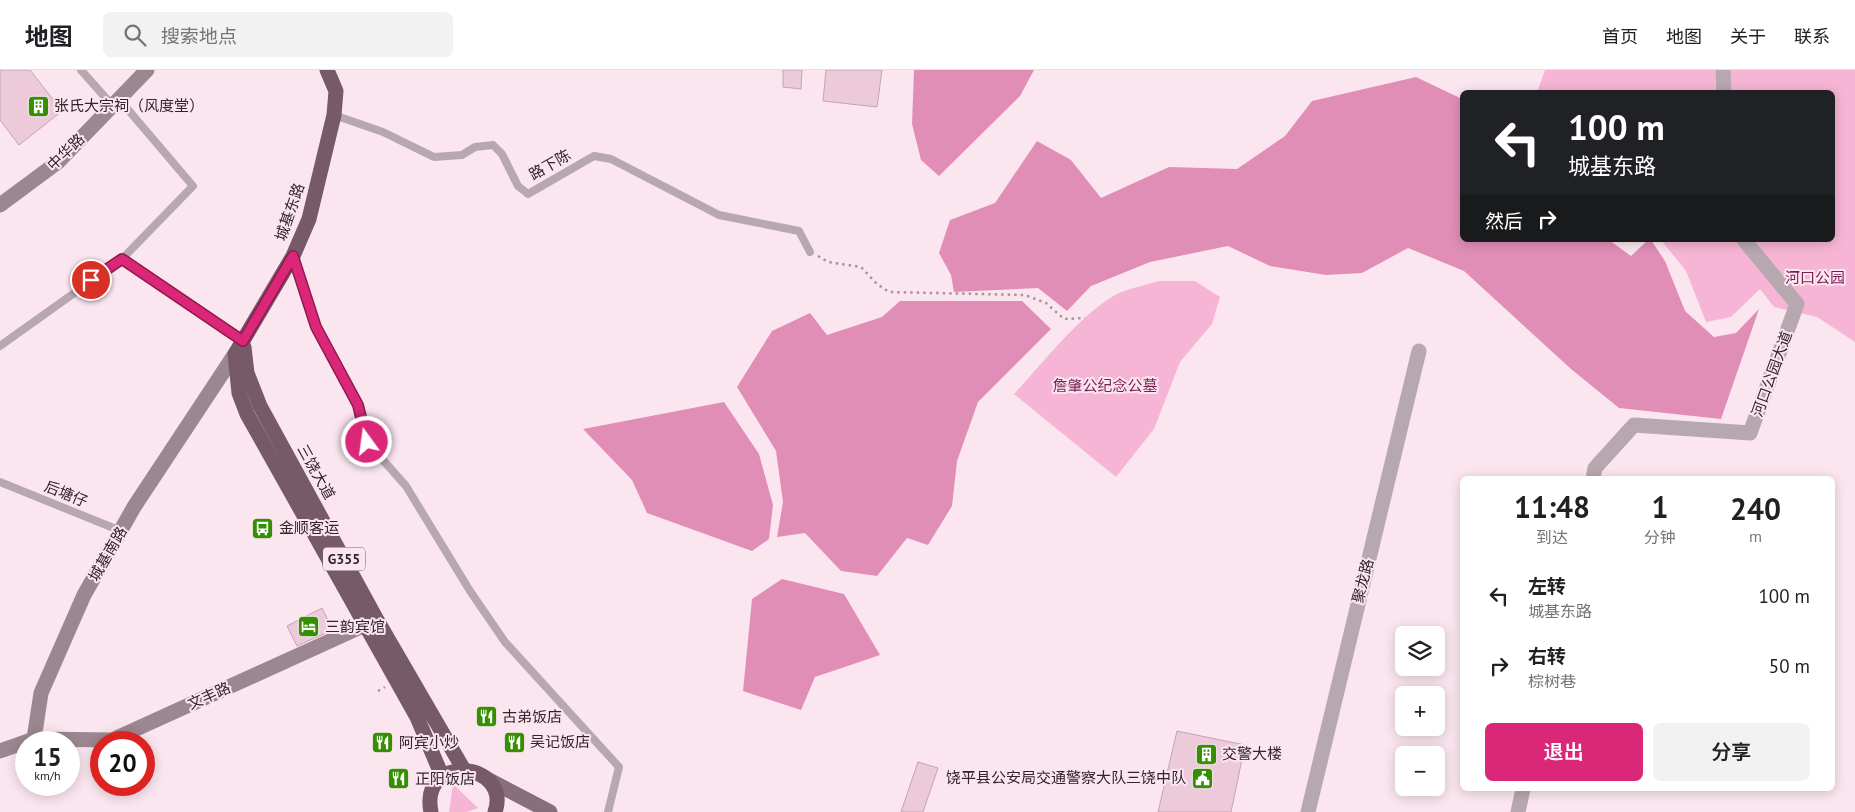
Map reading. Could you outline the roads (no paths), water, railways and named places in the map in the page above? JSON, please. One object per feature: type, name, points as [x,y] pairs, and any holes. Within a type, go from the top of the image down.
[{"type":"highway","name":"城基东路","points":[[235,354],[293,256],[308,219],[334,115],[336,91],[326,70]]},
{"type":"highway","name":"三饶大道","points":[[243,341],[247,373],[260,406],[371,623]]},
{"type":"highway","name":"三饶大道","points":[[235,354],[237,386],[247,414],[423,714],[464,770]]},
{"type":"highway","name":"三饶大道","points":[[423,714],[442,776]]},
{"type":"highway","points":[[431,812],[429,804],[431,792],[442,776],[464,770],[479,773],[487,779],[493,788],[496,798],[494,812]]},
{"type":"main road","points":[[487,779],[550,812]]},
{"type":"street","name":"中华路","points":[[0,205],[58,162],[147,70]]},
{"type":"street","points":[[1723,70],[1724,90]]},
{"type":"street","name":"河口公园大道","points":[[1594,476],[1595,468],[1634,425],[1750,433],[1797,304],[1746,242]]},
{"type":"street","name":"聚龙路","points":[[1308,812],[1419,351]]},
{"type":"street","name":"城基南路","points":[[35,731],[41,693],[84,595],[134,507],[235,354]]},
{"type":"street","points":[[214,386],[229,382],[237,386]]},
{"type":"street","name":"文丰路","points":[[80,740],[112,740],[371,623]]},
{"type":"street","points":[[0,751],[15,746]]},
{"type":"street","points":[[1518,812],[1523,791]]},
{"type":"lane","points":[[0,346],[122,259],[193,186],[116,102],[81,70]]},
{"type":"lane","name":"路下陈","points":[[334,115],[383,132],[434,157],[462,155],[475,147],[493,145],[502,154],[518,186],[528,194],[594,156],[611,160],[719,216],[799,231],[810,252]]},
{"type":"lane","points":[[293,256],[316,327],[358,405],[367,442],[406,486],[470,592],[505,642],[619,767],[608,812]]},
{"type":"lane","points":[[122,259],[243,341]]},
{"type":"lane","name":"后塘仔","points":[[0,482],[122,531]]},
{"type":"place","name":"张氏大宗祠（风度堂）","points":[[38,106]]},
{"type":"place","name":"金顺客运","points":[[263,528]]},
{"type":"place","name":"三韵宾馆","points":[[309,627]]},
{"type":"place","name":"古弟饭店","points":[[486,717]]},
{"type":"place","name":"吴记饭店","points":[[514,742]]},
{"type":"place","name":"阿宾小炒","points":[[383,743]]},
{"type":"place","name":"交警大楼","points":[[1206,754]]},
{"type":"place","name":"饶平县公安局交通警察大队三饶中队","points":[[1202,778]]},
{"type":"place","name":"正阳饭店","points":[[399,779]]},
{"type":"park label","name":"河口公园","points":[[1815,278]]},
{"type":"park label","name":"詹肇公纪念公墓","points":[[1105,386]]}]
